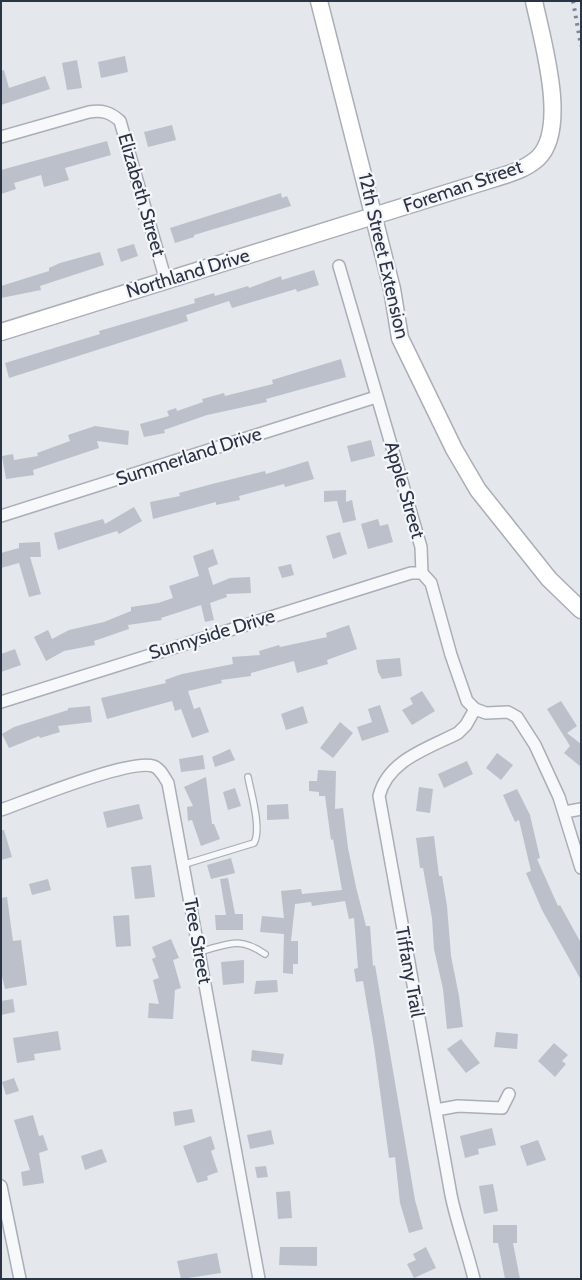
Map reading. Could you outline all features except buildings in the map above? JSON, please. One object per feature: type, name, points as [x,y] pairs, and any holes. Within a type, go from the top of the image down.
[{"type":"street","name":"12th Street Extension","points":[[320,1],[392,289],[400,338],[454,449],[478,490],[549,580],[581,610]]},
{"type":"street","name":"Foreman Street","points":[[374,217],[521,169],[539,158],[550,142],[554,121],[551,92],[534,1]]},
{"type":"street","name":"Elizabeth Street","points":[[1,137],[89,112],[112,113],[120,121],[166,281]]},
{"type":"street","name":"Northland Drive","points":[[1,332],[374,217]]},
{"type":"street","name":"Apple Street","points":[[339,266],[421,547],[422,573],[431,583],[458,680],[467,701],[475,709]]},
{"type":"street","name":"Summerland Drive","points":[[1,516],[376,397]]},
{"type":"street","name":"Sunnyside Drive","points":[[1,702],[411,573],[422,573]]},
{"type":"street","points":[[475,709],[486,713],[508,712],[517,717],[535,745],[565,812],[581,868]]},
{"type":"street","name":"Tiffany Trail","points":[[474,1279],[456,1218],[417,1016],[379,796],[387,776],[396,766],[458,733],[466,725],[475,709]]},
{"type":"street","name":"Tree Street","points":[[1,810],[118,770],[139,765],[154,766],[162,773],[168,783],[259,1279]]},
{"type":"street","points":[[565,812],[581,809]]},
{"type":"street","points":[[436,1110],[458,1106],[502,1108],[509,1094]]},
{"type":"street","points":[[1,1186],[20,1279]]},
{"type":"lane","points":[[182,865],[256,840],[256,823],[248,777]]},
{"type":"lane","points":[[200,952],[240,942],[250,944],[266,954]]},
{"type":"railway","points":[[573,1],[581,46]]}]
